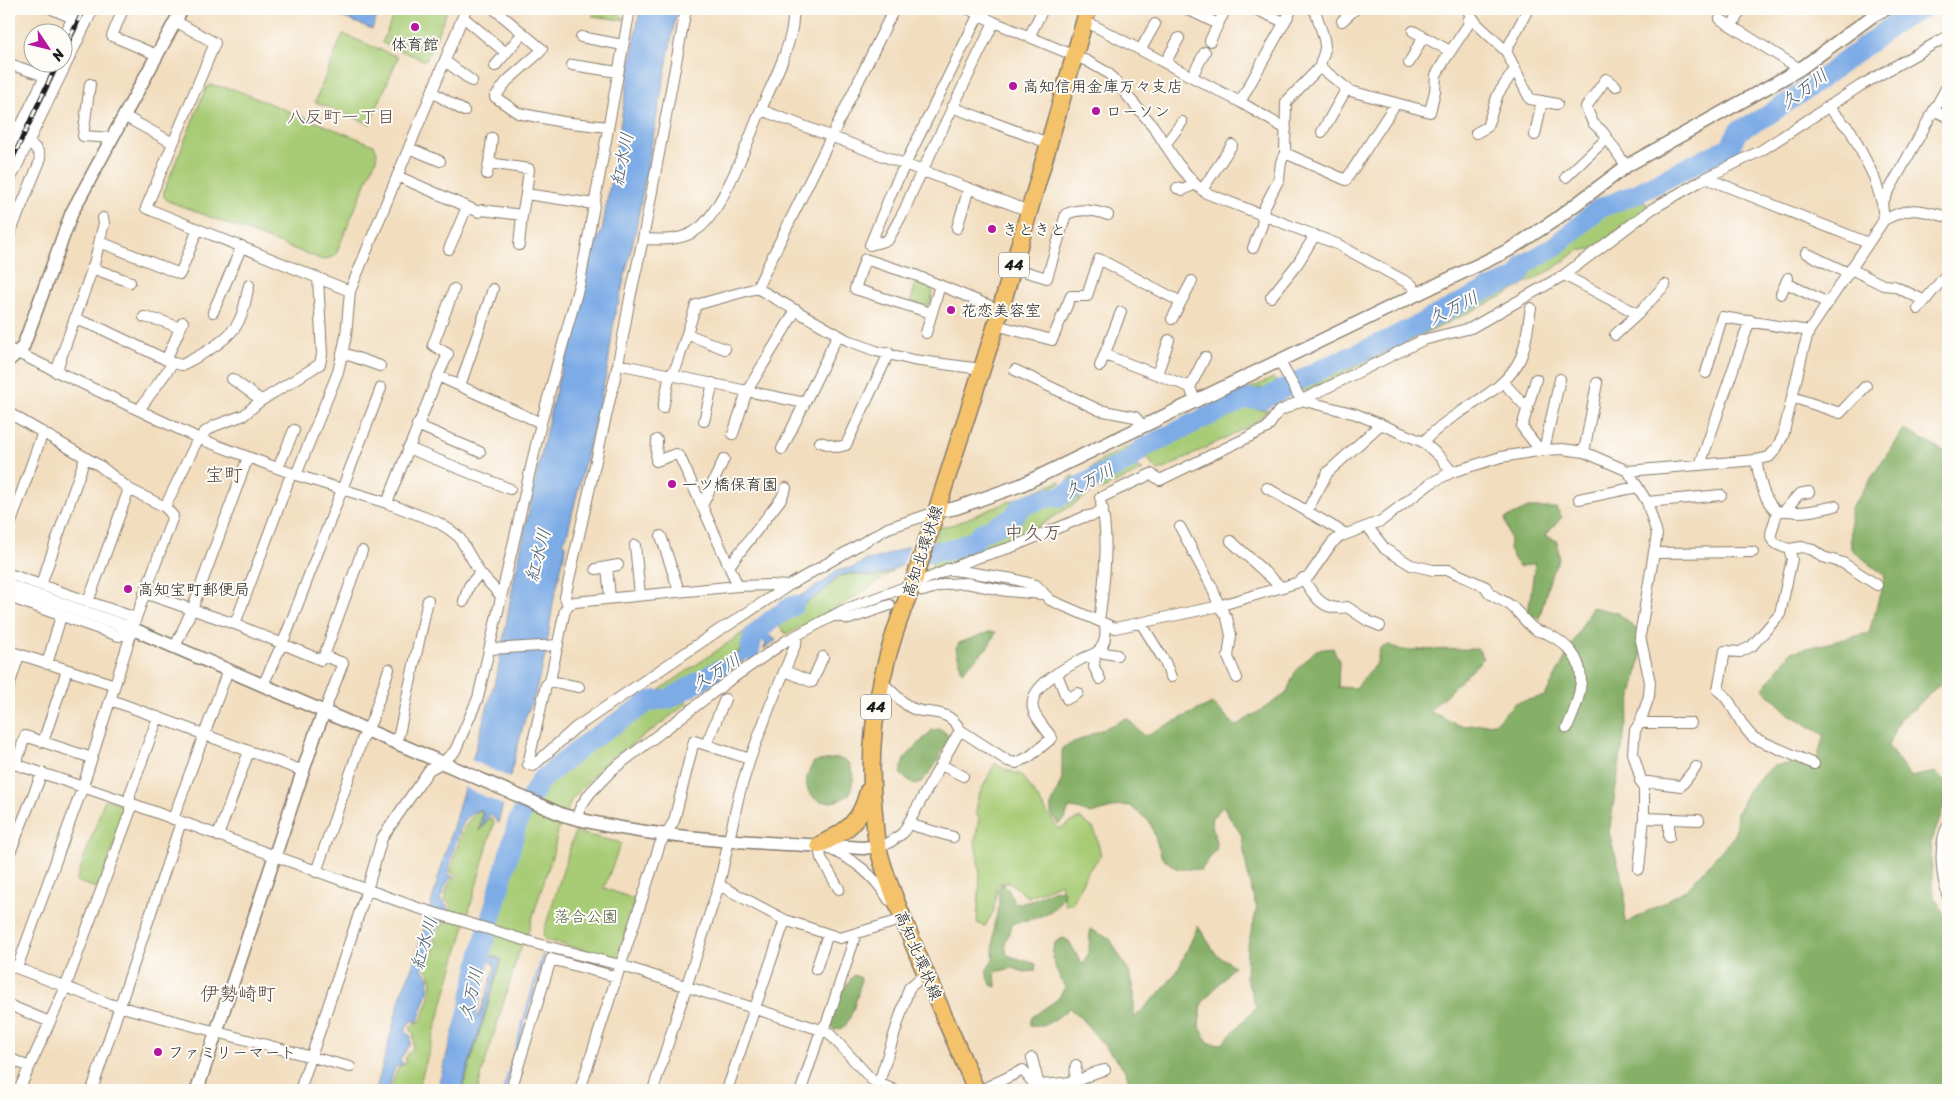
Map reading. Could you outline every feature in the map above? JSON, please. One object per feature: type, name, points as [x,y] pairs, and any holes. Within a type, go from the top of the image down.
[{"type":"main road","name":"高知北環状線","points":[[976,1090],[887,877],[878,846],[871,777],[873,728],[881,682],[902,610],[918,583],[935,516],[1013,268],[1086,15]]},
{"type":"main road","points":[[819,845],[846,831],[854,823],[862,809],[871,777]]},
{"type":"street","points":[[52,9],[75,13],[86,24]]},
{"type":"street","points":[[9,182],[93,9]]},
{"type":"street","points":[[123,9],[112,36],[157,55]]},
{"type":"street","points":[[12,354],[23,347],[72,212],[182,9]]},
{"type":"street","points":[[494,9],[542,49],[507,81],[495,97],[518,113],[563,122],[608,127]]},
{"type":"street","points":[[300,1090],[367,890],[382,838],[429,770],[443,762],[454,752],[478,698],[490,649],[500,595],[541,423],[580,282],[628,9]]},
{"type":"street","points":[[568,605],[565,597],[618,364],[630,298],[644,239],[686,9]]},
{"type":"street","points":[[644,239],[683,238],[699,228],[711,215],[729,184],[782,61],[792,28],[794,9]]},
{"type":"street","points":[[757,288],[894,9]]},
{"type":"street","points":[[968,9],[983,12],[994,22],[1075,55],[1095,65],[1114,78],[1153,126],[1198,187],[1264,216],[1343,247],[1412,285],[1417,294]]},
{"type":"street","points":[[1029,37],[1043,9]]},
{"type":"street","points":[[1186,9],[1218,24]]},
{"type":"street","points":[[1210,41],[1226,9]]},
{"type":"street","points":[[1255,9],[1284,22]]},
{"type":"street","points":[[1240,102],[1292,9]]},
{"type":"street","points":[[1253,248],[1262,225],[1264,208],[1279,179],[1281,162],[1285,153],[1286,102],[1320,67],[1320,61],[1326,46],[1315,10],[1312,9]]},
{"type":"street","points":[[1342,21],[1354,9]]},
{"type":"street","points":[[1506,51],[1528,9]]},
{"type":"street","points":[[1732,26],[1741,9]]},
{"type":"street","points":[[788,586],[738,586],[679,591],[576,602],[568,605],[554,645],[550,681],[546,685],[528,764],[533,766],[560,741],[591,717],[714,633],[788,586],[888,528],[935,516],[1021,485],[1195,401],[1282,363],[1417,294],[1509,250],[1556,220],[1626,166],[1800,69],[1874,15],[1886,9]]},
{"type":"street","points":[[1320,67],[1347,88],[1430,112],[1435,91],[1436,75],[1468,26],[1468,10]]},
{"type":"street","points":[[1468,10],[1477,24],[1506,51],[1530,99],[1557,104]]},
{"type":"street","points":[[983,12],[976,20],[890,195],[870,245],[888,240],[907,205],[994,22]]},
{"type":"street","points":[[235,624],[294,474],[338,372],[346,336],[350,291],[465,13],[506,53]]},
{"type":"street","points":[[1086,15],[1141,50],[1240,102],[1286,129]]},
{"type":"street","points":[[1720,19],[1800,69]]},
{"type":"street","points":[[175,22],[215,43],[146,208],[350,291]]},
{"type":"street","points":[[1141,50],[1155,24]]},
{"type":"street","points":[[1413,31],[1450,51]]},
{"type":"street","points":[[496,66],[523,33]]},
{"type":"street","points":[[1100,679],[1094,667],[1105,637],[1102,623],[1104,571],[1103,509],[1099,495],[1151,474],[1160,480],[1267,428],[1278,412],[1300,398],[1423,340],[1471,328],[1564,275],[1652,209],[1706,178],[1762,150],[1860,86],[1948,36]]},
{"type":"street","points":[[581,37],[623,45]]},
{"type":"street","points":[[1409,63],[1423,37]]},
{"type":"street","points":[[1166,63],[1179,38]]},
{"type":"street","points":[[1192,76],[1205,52]]},
{"type":"street","points":[[445,61],[472,81]]},
{"type":"street","points":[[9,64],[45,76]]},
{"type":"street","points":[[572,66],[618,72]]},
{"type":"street","points":[[1476,132],[1487,127],[1498,94],[1515,69]]},
{"type":"street","points":[[9,150],[47,72]]},
{"type":"street","points":[[1616,86],[1606,79],[1586,107],[1593,123],[1607,138],[1626,166]]},
{"type":"street","points":[[90,84],[83,136],[112,138]]},
{"type":"street","points":[[1882,203],[1935,112],[1948,85]]},
{"type":"street","points":[[1322,132],[1347,88]]},
{"type":"street","points":[[432,92],[464,111]]},
{"type":"street","points":[[1535,135],[1542,101]]},
{"type":"street","points":[[1285,153],[1346,180],[1396,103]]},
{"type":"street","points":[[952,107],[1048,142]]},
{"type":"street","points":[[1828,108],[1851,131],[1874,177],[1882,203],[1884,220]]},
{"type":"street","points":[[761,110],[1029,211]]},
{"type":"street","points":[[1935,112],[1948,117]]},
{"type":"street","points":[[124,116],[173,143]]},
{"type":"street","points":[[1166,145],[1182,122]]},
{"type":"street","points":[[9,124],[20,128]]},
{"type":"street","points":[[487,174],[492,138]]},
{"type":"street","points":[[1566,177],[1607,138]]},
{"type":"street","points":[[9,236],[40,161],[40,154],[28,142]]},
{"type":"street","points":[[1177,188],[1183,190],[1198,187],[1232,145]]},
{"type":"street","points":[[409,148],[440,161]]},
{"type":"street","points":[[489,163],[529,169],[519,245]]},
{"type":"street","points":[[397,176],[479,212],[482,210],[522,216]]},
{"type":"street","points":[[1706,178],[1868,243]]},
{"type":"street","points":[[957,228],[969,188]]},
{"type":"street","points":[[526,194],[594,204]]},
{"type":"street","points":[[449,249],[467,207]]},
{"type":"street","points":[[1013,268],[1047,278],[1066,214],[1078,210],[1094,210],[1108,215]]},
{"type":"street","points":[[947,569],[1036,585],[1042,594],[1050,600],[1114,628],[1219,606],[1304,578],[1308,576],[1332,543],[1346,534],[1381,521],[1430,483],[1452,472],[1501,457],[1542,450],[1562,449],[1584,452],[1604,459],[1628,471],[1700,466],[1769,457],[1783,436],[1809,331],[1884,220],[1902,211],[1919,210],[1948,217]]},
{"type":"street","points":[[56,372],[100,242],[104,223],[102,218]]},
{"type":"street","points":[[100,242],[180,274],[198,229]]},
{"type":"street","points":[[1272,297],[1298,263],[1315,235]]},
{"type":"street","points":[[213,312],[242,246]]},
{"type":"street","points":[[1806,253],[1883,285],[1894,286],[1925,300]]},
{"type":"street","points":[[931,313],[855,289],[865,260],[915,275],[940,285],[998,317],[1052,340],[1071,296],[1087,296],[1099,259],[1181,302]]},
{"type":"street","points":[[92,268],[130,282]]},
{"type":"street","points":[[1564,275],[1638,314]]},
{"type":"street","points":[[1918,309],[1945,276]]},
{"type":"street","points":[[165,507],[200,438],[211,428],[244,415],[261,400],[320,364],[322,354],[318,278]]},
{"type":"street","points":[[1780,294],[1787,280],[1828,303]]},
{"type":"street","points":[[1172,319],[1192,281]]},
{"type":"street","points":[[75,319],[102,329],[182,366],[224,339],[240,318],[249,285]]},
{"type":"street","points":[[926,333],[940,285]]},
{"type":"street","points":[[1615,335],[1665,285]]},
{"type":"street","points":[[663,408],[672,374],[677,365],[696,305],[757,288],[838,335],[876,351],[913,360],[981,369]]},
{"type":"street","points":[[387,503],[448,354],[433,345],[454,289]]},
{"type":"street","points":[[460,386],[493,289]]},
{"type":"street","points":[[1423,442],[1435,430],[1458,413],[1486,397],[1509,377],[1522,355],[1531,308]]},
{"type":"street","points":[[733,434],[747,391],[796,310]]},
{"type":"street","points":[[1100,366],[1121,312]]},
{"type":"street","points":[[1706,373],[1722,316],[1809,331]]},
{"type":"street","points":[[139,410],[170,362],[181,325],[144,317]]},
{"type":"street","points":[[1700,466],[1750,320]]},
{"type":"street","points":[[687,334],[726,349]]},
{"type":"street","points":[[782,449],[838,335]]},
{"type":"street","points":[[1157,374],[1169,340]]},
{"type":"street","points":[[343,353],[380,366]]},
{"type":"street","points":[[820,442],[838,447],[846,445],[889,353]]},
{"type":"street","points":[[12,354],[56,372],[200,438],[248,457],[425,517],[450,530],[459,538],[480,573],[500,595]]},
{"type":"street","points":[[1105,355],[1190,387]]},
{"type":"street","points":[[1195,401],[1190,387],[1205,356]]},
{"type":"street","points":[[1282,363],[1300,398],[1356,414],[1423,442],[1452,472]]},
{"type":"street","points":[[618,364],[805,403]]},
{"type":"street","points":[[1015,370],[1100,410],[1135,417],[1143,426]]},
{"type":"street","points":[[438,376],[541,423]]},
{"type":"street","points":[[232,379],[261,400]]},
{"type":"street","points":[[1536,379],[1522,427],[1542,450]]},
{"type":"street","points":[[1542,450],[1560,380]]},
{"type":"street","points":[[1503,382],[1528,409]]},
{"type":"street","points":[[704,421],[712,383]]},
{"type":"street","points":[[1584,452],[1597,383]]},
{"type":"street","points":[[1792,397],[1840,413],[1866,386]]},
{"type":"street","points":[[263,685],[286,635],[381,388]]},
{"type":"street","points":[[9,413],[85,458],[129,488],[165,507],[173,516],[144,593],[83,786],[13,967],[119,1006],[350,1067]]},
{"type":"street","points":[[1307,511],[1328,472],[1381,424]]},
{"type":"street","points":[[417,426],[480,452]]},
{"type":"street","points":[[278,468],[294,430]]},
{"type":"street","points":[[9,528],[42,432]]},
{"type":"street","points":[[657,440],[656,461],[676,454],[680,457],[738,586]]},
{"type":"street","points":[[408,448],[510,490]]},
{"type":"street","points":[[174,647],[192,609],[248,457]]},
{"type":"street","points":[[41,585],[85,458]]},
{"type":"street","points":[[702,506],[724,459]]},
{"type":"street","points":[[1756,460],[1763,493],[1770,504],[1781,511],[1818,511],[1835,506]]},
{"type":"street","points":[[1628,471],[1646,502],[1657,534],[1640,636],[1650,682],[1649,696],[1640,723],[1635,730],[1634,754],[1644,790],[1644,818],[1639,869]]},
{"type":"street","points":[[1579,499],[1636,487]]},
{"type":"street","points":[[88,602],[129,488]]},
{"type":"street","points":[[729,566],[781,499],[786,488]]},
{"type":"street","points":[[1267,488],[1346,534]]},
{"type":"street","points":[[1809,492],[1799,494],[1781,511],[1771,532],[1772,540],[1776,545],[1789,549],[1802,547],[1813,550],[1824,557],[1843,563],[1877,585]]},
{"type":"street","points":[[1646,502],[1721,495]]},
{"type":"street","points":[[574,818],[590,793],[612,770],[727,682],[786,641],[846,609],[918,583],[947,569],[1012,547],[1084,517],[1094,515],[1103,509]]},
{"type":"street","points":[[1180,527],[1212,587],[1219,606],[1227,618],[1231,630],[1228,657],[1237,678]]},
{"type":"street","points":[[1368,527],[1381,544],[1399,560],[1420,568],[1449,570],[1486,587],[1488,593],[1508,604],[1535,629],[1548,634],[1574,653],[1581,673],[1581,692],[1578,705],[1567,728]]},
{"type":"street","points":[[661,536],[679,591]]},
{"type":"street","points":[[1231,541],[1281,587]]},
{"type":"street","points":[[636,545],[640,595]]},
{"type":"street","points":[[1789,549],[1792,559],[1780,614],[1752,646],[1740,652],[1725,651],[1718,690],[1727,697],[1748,734],[1814,764]]},
{"type":"street","points":[[144,593],[235,624],[321,660],[362,551]]},
{"type":"street","points":[[1655,553],[1753,552]]},
{"type":"street","points":[[596,569],[618,565]]},
{"type":"street","points":[[607,567],[610,598]]},
{"type":"street","points":[[464,601],[469,586],[480,573]]},
{"type":"street","points":[[9,574],[130,616],[133,629]]},
{"type":"street","points":[[1304,578],[1308,586],[1328,607],[1337,609],[1347,607],[1368,621],[1380,626]]},
{"type":"street","points":[[918,583],[946,584],[966,582],[1006,591],[1042,594]]},
{"type":"street","points":[[9,586],[133,629],[550,810],[609,826],[666,834],[863,848],[889,843],[904,833],[960,730]]},
{"type":"street","points":[[9,597],[119,636],[133,629]]},
{"type":"street","points":[[396,742],[428,600]]},
{"type":"street","points":[[834,615],[849,619],[890,604]]},
{"type":"street","points":[[47,664],[62,616]]},
{"type":"street","points":[[1141,623],[1166,662],[1171,678]]},
{"type":"street","points":[[653,1090],[719,885],[739,795],[750,759],[796,643],[797,636]]},
{"type":"street","points":[[490,649],[554,645]]},
{"type":"street","points":[[9,651],[115,685]]},
{"type":"street","points":[[881,682],[908,706],[939,713],[953,722],[960,730],[1008,761],[1016,764],[1029,757],[1052,738],[1033,711],[1033,700],[1040,687],[1057,674],[1098,652],[1117,655]]},
{"type":"street","points":[[9,686],[19,655]]},
{"type":"street","points":[[197,1090],[303,771],[343,663],[324,656]]},
{"type":"street","points":[[785,670],[812,682],[823,657]]},
{"type":"street","points":[[316,872],[389,669]]},
{"type":"street","points":[[44,742],[67,670]]},
{"type":"street","points":[[92,1090],[204,735],[228,670]]},
{"type":"street","points":[[1057,674],[1068,699],[1078,693]]},
{"type":"street","points":[[550,681],[579,687]]},
{"type":"street","points":[[706,745],[725,699]]},
{"type":"street","points":[[110,700],[303,771]]},
{"type":"street","points":[[18,1090],[66,987],[130,812],[130,794],[158,717]]},
{"type":"street","points":[[1640,723],[1691,723]]},
{"type":"street","points":[[92,758],[25,736],[12,763],[83,786],[316,872],[420,908],[541,945],[620,965],[821,1030],[829,1033],[878,1087],[894,1090]]},
{"type":"street","points":[[580,1090],[660,844],[674,821],[694,740],[750,759]]},
{"type":"street","points":[[218,836],[249,752]]},
{"type":"street","points":[[941,764],[963,776]]},
{"type":"street","points":[[1640,781],[1681,786],[1696,767]]},
{"type":"street","points":[[9,855],[42,773]]},
{"type":"street","points":[[1644,818],[1699,820]]},
{"type":"street","points":[[1669,819],[1669,837]]},
{"type":"street","points":[[908,824],[953,837]]},
{"type":"street","points":[[1948,826],[1942,838],[1946,857],[1942,871],[1948,897]]},
{"type":"street","points":[[819,845],[822,858],[839,889]]},
{"type":"street","points":[[719,885],[784,920],[840,938],[904,919],[869,873],[845,857],[819,845]]},
{"type":"street","points":[[726,1090],[784,920]]},
{"type":"street","points":[[816,969],[828,934]]},
{"type":"street","points":[[801,1090],[821,1030],[827,1022],[856,934]]},
{"type":"street","points":[[511,1090],[551,959],[617,977]]},
{"type":"street","points":[[878,1087],[909,988],[926,973]]},
{"type":"street","points":[[9,1005],[50,1022]]},
{"type":"street","points":[[9,1058],[29,1067]]},
{"type":"street","points":[[1032,1058],[1039,1085]]},
{"type":"street","points":[[1075,1081],[1076,1065]]},
{"type":"street","points":[[981,1090],[1023,1070],[1032,1082],[1039,1085],[1075,1081],[1105,1070]]},
{"type":"green space","name":"体育館","points":[[396,9],[443,9],[447,11],[426,61],[382,43]]},
{"type":"green space","points":[[599,9],[610,9],[610,11],[620,14],[624,20],[592,16]]},
{"type":"green space","points":[[343,34],[398,57],[370,124],[315,102]]},
{"type":"green space","points":[[211,85],[233,89],[374,145],[377,152],[376,159],[335,256],[323,260],[168,201],[164,197],[164,191],[206,88]]},
{"type":"green space","points":[[1635,199],[1643,200],[1649,207],[1595,248],[1578,251],[1553,269],[1507,294],[1305,392],[1301,386],[1313,381],[1318,374],[1339,368],[1393,344],[1436,320],[1455,313],[1528,276],[1523,274],[1530,266],[1560,249],[1596,218],[1618,205]]},
{"type":"green space","points":[[916,281],[929,286],[933,292],[930,304],[925,306],[911,301]]},
{"type":"green space","points":[[1273,378],[1276,381],[1274,385],[1265,389],[1258,388],[1139,447],[1111,464],[1090,469],[1100,461],[1185,418]]},
{"type":"green space","points":[[1243,404],[1256,409],[1268,410],[1255,423],[1158,471],[1151,464],[1150,459],[1141,457],[1148,450]]},
{"type":"green space","points":[[1904,429],[1943,451],[1948,451],[1948,676],[1915,708],[1899,719],[1888,746],[1910,777],[1935,772],[1948,785],[1941,816],[1930,846],[1933,894],[1948,921],[1948,1090],[1131,1090],[1126,1071],[1080,1017],[1069,1008],[1046,1024],[1030,1025],[1032,1017],[1058,999],[1065,987],[1054,961],[1054,943],[1063,938],[1069,941],[1082,964],[1087,957],[1090,929],[1110,939],[1129,972],[1134,994],[1134,1018],[1160,993],[1178,970],[1198,926],[1216,954],[1234,966],[1202,1003],[1199,1026],[1209,1043],[1222,1044],[1256,1007],[1246,977],[1247,948],[1257,909],[1248,877],[1242,836],[1223,806],[1211,819],[1217,848],[1201,870],[1176,868],[1162,858],[1150,822],[1130,806],[1122,805],[1091,814],[1069,808],[1065,819],[1058,824],[1051,814],[1051,806],[1062,779],[1062,748],[1127,718],[1145,736],[1212,703],[1236,726],[1286,694],[1296,670],[1316,650],[1333,648],[1339,661],[1338,687],[1356,688],[1377,662],[1380,648],[1390,645],[1402,650],[1478,649],[1484,658],[1429,711],[1461,726],[1495,723],[1515,703],[1545,696],[1592,607],[1618,613],[1645,637],[1625,728],[1609,833],[1625,888],[1625,924],[1687,889],[1735,835],[1737,813],[1751,786],[1773,766],[1817,760],[1824,735],[1789,714],[1763,689],[1791,652],[1869,633],[1885,576],[1851,549],[1850,510]]},
{"type":"green space","points":[[1129,466],[1143,470],[1101,490],[1099,487],[1103,480]]},
{"type":"green space","points":[[1072,476],[1082,479],[1081,483],[1061,494],[1059,492]]},
{"type":"green space","points":[[1060,481],[1061,483],[1018,503],[1008,519],[970,535],[967,538],[971,538],[970,540],[952,547],[940,548],[934,542],[938,528],[954,524]]},
{"type":"green space","points":[[1089,489],[1090,494],[1020,538],[932,568],[932,562],[977,542],[983,536],[1014,522],[1024,509],[1043,506],[1064,497],[1070,498],[1082,490]]},
{"type":"green space","points":[[1528,508],[1556,508],[1562,517],[1545,536],[1557,541],[1559,558],[1551,575],[1539,619],[1528,614],[1535,563],[1519,567],[1509,550],[1510,540],[1505,519]]},
{"type":"green space","points":[[893,571],[857,596],[791,632],[786,634],[778,624],[780,620],[833,583],[838,577],[849,574],[877,577]]},
{"type":"green space","points":[[754,625],[756,626],[746,632],[748,645],[698,677],[688,687],[674,693],[645,700]]},
{"type":"green space","points":[[989,632],[996,632],[988,647],[962,672],[956,648],[959,643]]},
{"type":"green space","points":[[694,686],[694,691],[686,700],[687,703],[654,729],[605,762],[572,799],[558,831],[553,853],[528,932],[519,952],[478,1090],[468,1090],[463,1087],[502,959],[483,953],[519,836],[517,829],[546,779],[646,708],[663,703]]},
{"type":"green space","points":[[941,729],[949,736],[940,757],[927,776],[916,785],[900,774],[904,759],[932,730]]},
{"type":"green space","points":[[838,758],[849,763],[854,775],[850,794],[840,800],[830,802],[814,798],[809,791],[807,783],[808,773],[814,762]]},
{"type":"green space","points":[[995,763],[1006,770],[1022,775],[1058,829],[1080,818],[1094,829],[1101,855],[1086,874],[1073,903],[1065,905],[1061,883],[1028,897],[1009,882],[997,884],[994,910],[985,926],[977,923],[980,875],[975,841],[979,818],[976,814],[978,797]]},
{"type":"green space","points":[[105,799],[125,806],[127,810],[98,889],[76,881]]},
{"type":"green space","points":[[480,810],[482,813],[479,831],[490,817],[494,823],[418,1090],[390,1090],[398,1068],[406,1063],[405,1058],[413,1048],[414,1035],[410,1028],[413,1024],[421,1021],[431,994],[432,981],[426,968],[437,941],[433,939],[451,909],[449,903],[444,900],[448,886],[457,873],[450,873],[460,838],[473,815]]},
{"type":"green space","name":"落合公園","points":[[575,832],[621,843],[604,888],[637,900],[618,955],[614,958],[545,940],[543,934]]},
{"type":"green space","points":[[1002,883],[1008,889],[1014,902],[1028,902],[1050,891],[1064,891],[1057,906],[1051,911],[1029,920],[1013,923],[1005,943],[1007,955],[1036,964],[1035,971],[1024,972],[1013,968],[995,972],[996,987],[991,985],[986,971],[993,960],[994,925],[999,906],[998,889]]},
{"type":"green space","points":[[854,975],[861,978],[853,1010],[845,1026],[834,1030],[830,1027],[836,1006],[845,987]]},
{"type":"water","points":[[345,9],[380,9],[372,29],[342,17]]},
{"type":"water","name":"紅水川","points":[[640,9],[677,9],[635,233],[616,307],[607,371],[567,535],[563,542],[566,546],[553,603],[545,656],[534,697],[525,718],[498,823],[490,813],[481,829],[483,813],[481,809],[473,812],[464,822],[448,876],[453,876],[446,884],[440,899],[446,905],[447,912],[430,938],[433,943],[422,968],[429,977],[428,992],[418,1021],[411,1021],[406,1027],[406,1033],[411,1036],[410,1045],[400,1059],[403,1064],[395,1067],[388,1090],[376,1090],[403,988],[414,963],[498,670],[513,585],[550,413],[594,244],[602,231]]},
{"type":"water","points":[[933,544],[939,549],[952,551],[934,560],[901,566],[875,576],[851,573],[838,576],[824,591],[775,624],[767,616],[825,581],[835,571],[855,567],[865,560],[878,558],[907,547]]},
{"type":"water","points":[[758,624],[765,633],[776,640],[764,649],[766,643],[761,639],[756,647],[757,651],[690,698],[695,692],[698,678],[748,647],[749,640],[745,635]]},
{"type":"water","points":[[483,954],[501,960],[462,1086],[467,1090],[437,1090],[455,1026],[458,1034],[464,1021],[471,1014],[479,1017],[495,967],[493,963],[484,959]]},
{"type":"pier","points":[[933,542],[938,545],[932,563],[902,568],[910,544]]},
{"type":"pier","points":[[471,760],[511,778],[505,806],[463,787]]},
{"type":"waterway","name":"久万川","points":[[922,553],[950,550],[975,540],[981,533],[1011,519],[1022,506],[1045,498],[1059,497],[1131,459],[1143,448],[1196,422],[1246,399],[1264,399],[1319,370],[1386,341],[1480,293],[1518,277],[1525,264],[1557,245],[1598,209],[1638,193],[1730,147],[1738,131],[1768,115],[1814,84],[1900,20],[1922,9]]},
{"type":"waterway","name":"久万川","points":[[750,650],[753,636],[771,620],[794,605]]},
{"type":"waterway","name":"久万川","points":[[449,1090],[481,953],[518,821],[540,781],[589,741],[650,701],[669,699],[720,669]]},
{"type":"waterway","points":[[504,1090],[543,956]]},
{"type":"railway","points":[[72,34],[84,9]]},
{"type":"railway","points":[[9,166],[53,72]]},
{"type":"place","name":"体育館","points":[[415,27]]},
{"type":"place","name":"高知信用金庫万々支店","points":[[1013,86]]},
{"type":"place","name":"ローソン","points":[[1096,111]]},
{"type":"place","name":"きときと","points":[[992,229]]},
{"type":"place","name":"花恋美容室","points":[[951,310]]},
{"type":"place","name":"一ツ橋保育園","points":[[672,484]]},
{"type":"place","name":"高知宝町郵便局","points":[[128,589]]},
{"type":"place","name":"ファミリーマート","points":[[158,1052]]},
{"type":"district","name":"八反町一丁目","points":[[341,117]]},
{"type":"district","name":"宝町","points":[[224,474]]},
{"type":"district","name":"中久万","points":[[1033,532]]},
{"type":"district","name":"伊勢崎町","points":[[238,993]]}]
